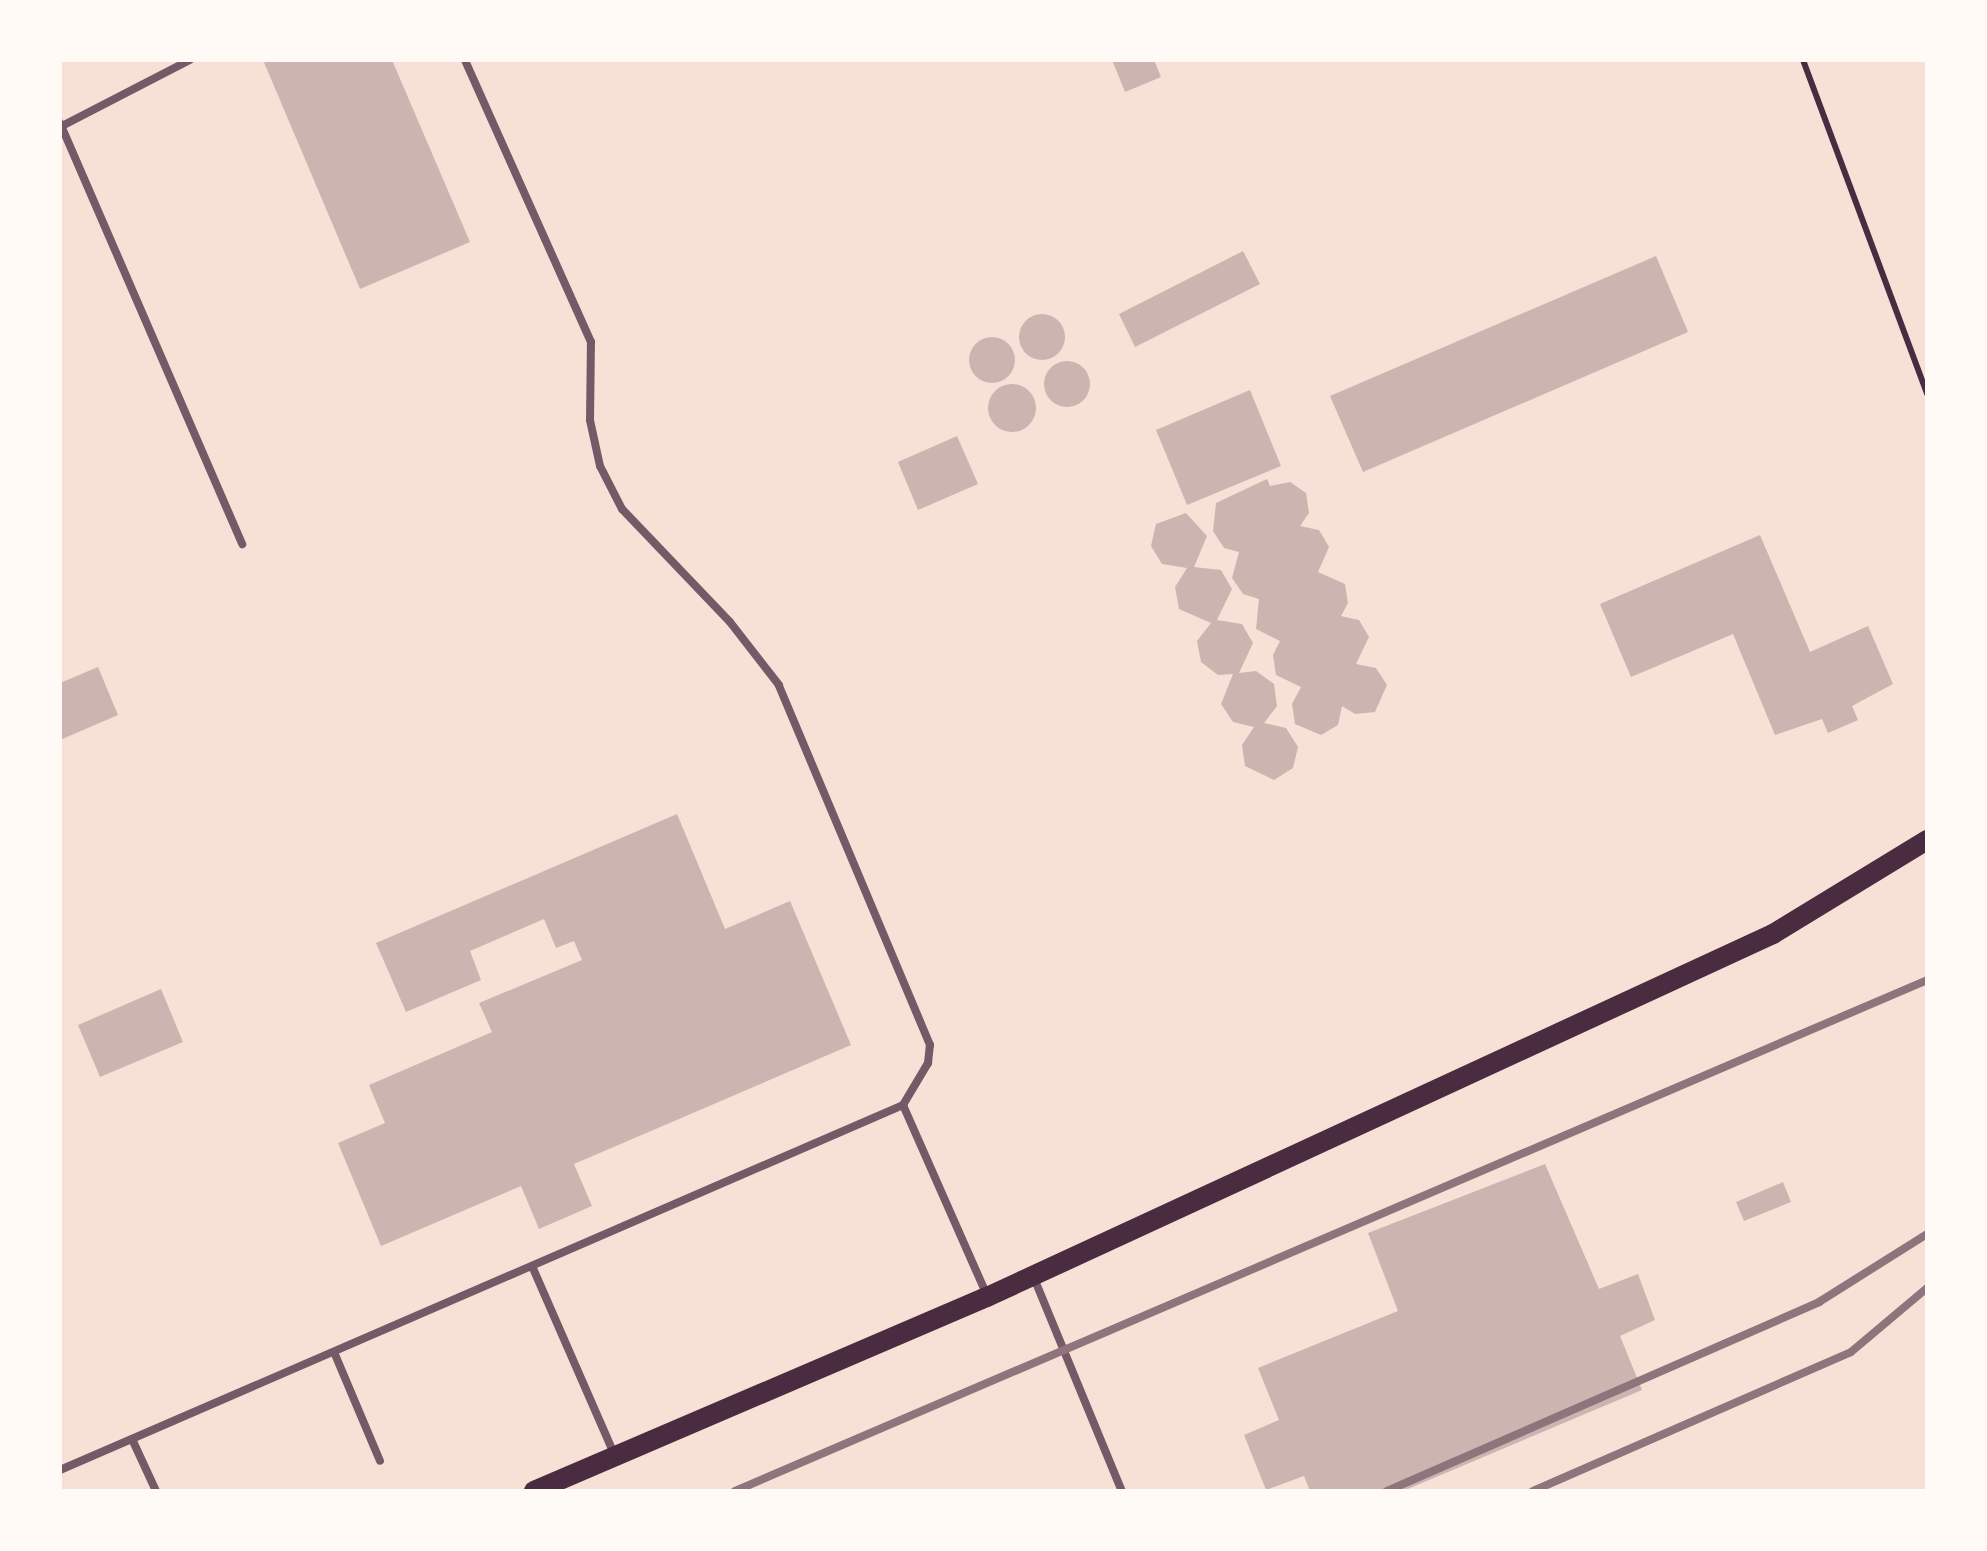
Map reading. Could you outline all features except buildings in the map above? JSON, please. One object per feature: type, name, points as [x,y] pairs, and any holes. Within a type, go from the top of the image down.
[{"type":"main road","points":[[534,1491],[988,1297],[1773,934],[1927,840]]},
{"type":"lane","points":[[190,60],[60,126],[242,544]]},
{"type":"lane","points":[[60,1470],[903,1105],[922,1081],[930,1045],[787,703],[754,650],[622,509],[600,466],[590,420],[591,342],[465,60]]},
{"type":"lane","points":[[903,1105],[988,1297]]},
{"type":"lane","points":[[532,1266],[615,1456]]},
{"type":"lane","points":[[1033,1276],[1122,1491]]},
{"type":"lane","points":[[334,1352],[380,1460]]},
{"type":"lane","points":[[132,1439],[156,1491]]},
{"type":"path","points":[[1803,60],[1927,394]]},
{"type":"railway","points":[[735,1491],[1927,980]]},
{"type":"railway","points":[[1387,1491],[1819,1302],[1927,1234]]},
{"type":"railway","points":[[1533,1491],[1851,1352],[1927,1288]]}]
